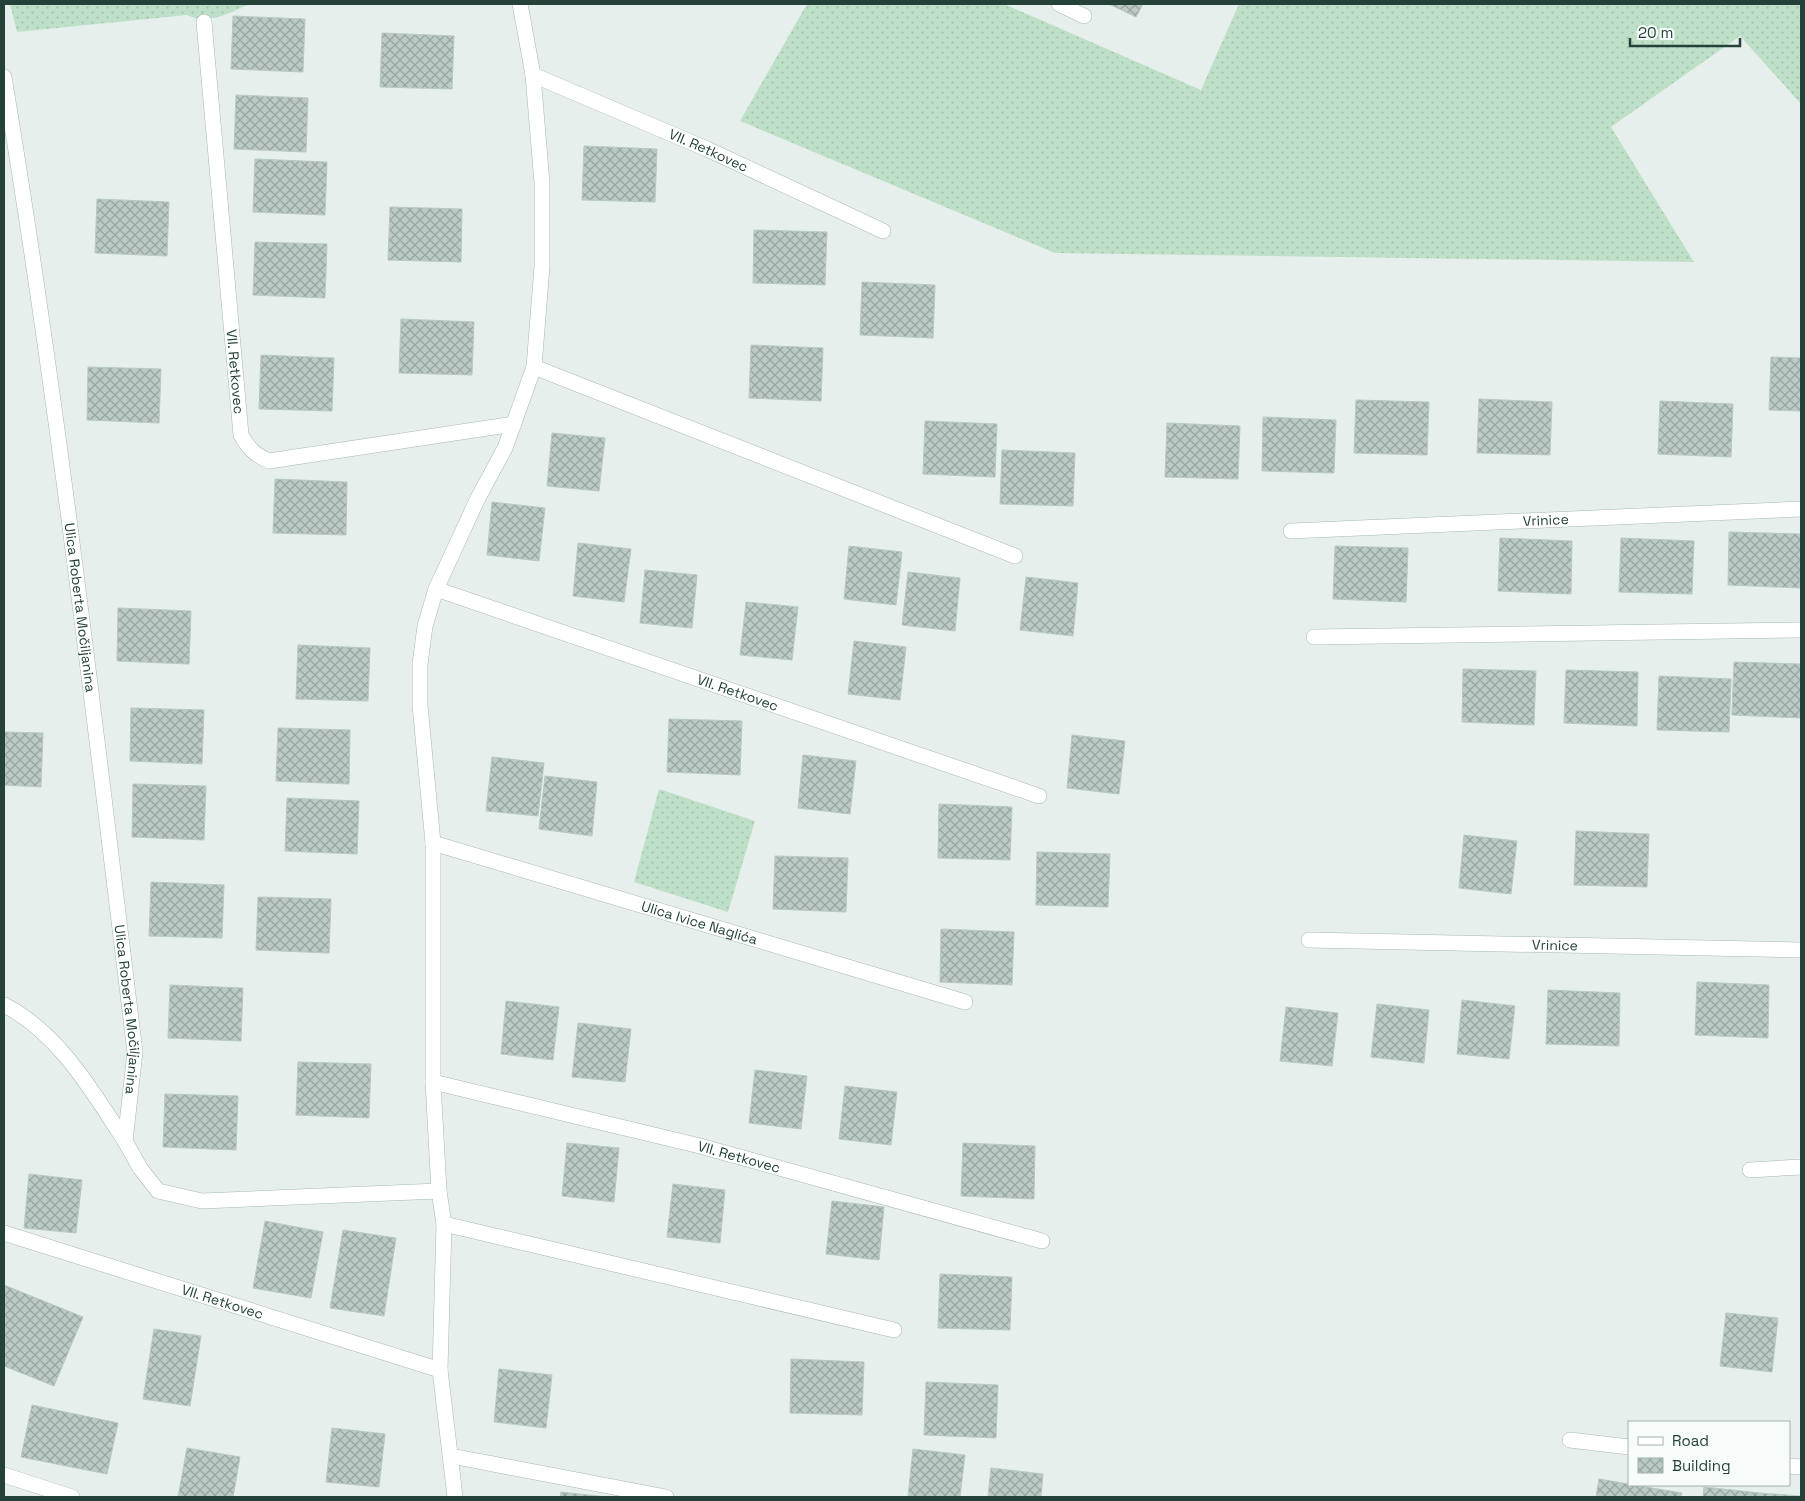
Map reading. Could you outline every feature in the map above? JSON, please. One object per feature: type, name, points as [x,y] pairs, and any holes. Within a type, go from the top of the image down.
[{"type":"street","points":[[455,1497],[440,1370],[444,1224],[439,1191],[433,1082],[433,844],[420,705],[420,664],[425,626],[436,589],[478,498],[505,448],[534,367],[542,266],[542,183],[533,74],[520,4]]},
{"type":"street","points":[[1059,4],[1084,16]]},
{"type":"street","name":"VII. Retkovec","points":[[204,22],[241,435],[248,446],[257,456],[269,461],[514,424]]},
{"type":"street","name":"VII. Retkovec","points":[[533,74],[707,149],[882,231]]},
{"type":"street","name":"Ulica Roberta Močiljanina","points":[[4,77],[34,257],[54,402],[135,1052],[125,1141]]},
{"type":"street","points":[[534,367],[1015,556]]},
{"type":"street","name":"Vrinice","points":[[1291,531],[1801,509]]},
{"type":"street","name":"VII. Retkovec","points":[[436,589],[1039,796]]},
{"type":"street","points":[[1314,636],[1801,630]]},
{"type":"street","name":"Ulica Ivice Naglića","points":[[433,844],[965,1002]]},
{"type":"street","name":"Vrinice","points":[[1309,940],[1801,950]]},
{"type":"street","points":[[4,1005],[20,1013],[65,1055],[125,1141],[140,1168],[158,1191],[202,1201],[439,1191]]},
{"type":"street","name":"VII. Retkovec","points":[[433,1082],[700,1146],[1042,1242]]},
{"type":"street","points":[[1750,1170],[1801,1167]]},
{"type":"street","points":[[444,1224],[894,1330]]},
{"type":"street","name":"VII. Retkovec","points":[[4,1233],[440,1370]]},
{"type":"street","points":[[1570,1440],[1628,1447]]},
{"type":"street","points":[[451,1456],[666,1497]]},
{"type":"street","points":[[4,1475],[72,1497]]},
{"type":"green space","points":[[10,4],[250,4],[219,17],[203,19],[187,15],[17,32]]},
{"type":"green space","points":[[807,4],[1004,4],[1201,90],[1239,4],[1801,4],[1801,104],[1740,36],[1611,127],[1694,262],[1055,253],[740,121]]},
{"type":"green space","points":[[659,789],[755,821],[728,912],[634,882]]},
{"type":"building","points":[[1109,4],[1143,4],[1136,17]]},
{"type":"building","points":[[233,16],[305,19],[303,72],[231,69]]},
{"type":"building","points":[[382,33],[454,36],[452,89],[380,87]]},
{"type":"building","points":[[236,95],[308,98],[306,152],[234,149]]},
{"type":"building","points":[[584,146],[657,149],[655,202],[582,200]]},
{"type":"building","points":[[255,159],[327,162],[325,215],[253,212]]},
{"type":"building","points":[[97,199],[169,202],[167,256],[95,253]]},
{"type":"building","points":[[390,207],[462,209],[461,262],[388,260]]},
{"type":"building","points":[[754,230],[827,232],[825,285],[753,283]]},
{"type":"building","points":[[255,242],[327,244],[325,298],[253,295]]},
{"type":"building","points":[[862,282],[935,285],[933,338],[860,335]]},
{"type":"building","points":[[401,319],[474,322],[472,375],[399,373]]},
{"type":"building","points":[[751,345],[823,348],[821,401],[749,398]]},
{"type":"building","points":[[261,355],[334,358],[332,411],[259,409]]},
{"type":"building","points":[[1771,357],[1801,358],[1801,411],[1769,410]]},
{"type":"building","points":[[88,367],[161,369],[159,423],[87,420]]},
{"type":"building","points":[[1479,399],[1552,402],[1550,455],[1477,453]]},
{"type":"building","points":[[1356,400],[1429,402],[1427,455],[1354,453]]},
{"type":"building","points":[[1660,401],[1733,404],[1731,457],[1658,454]]},
{"type":"building","points":[[1263,417],[1336,420],[1334,473],[1262,471]]},
{"type":"building","points":[[925,421],[997,424],[995,477],[923,474]]},
{"type":"building","points":[[1167,423],[1240,426],[1238,479],[1165,477]]},
{"type":"building","points":[[552,433],[605,438],[599,491],[547,486]]},
{"type":"building","points":[[1002,450],[1075,453],[1073,506],[1000,504]]},
{"type":"building","points":[[275,479],[347,482],[346,535],[273,533]]},
{"type":"building","points":[[492,502],[545,508],[539,561],[487,555]]},
{"type":"building","points":[[1729,532],[1801,534],[1800,588],[1728,585]]},
{"type":"building","points":[[1500,538],[1572,541],[1571,594],[1498,591]]},
{"type":"building","points":[[1621,538],[1694,541],[1692,594],[1619,592]]},
{"type":"building","points":[[578,543],[631,549],[624,602],[573,596]]},
{"type":"building","points":[[849,546],[902,552],[896,605],[844,599]]},
{"type":"building","points":[[1335,546],[1408,548],[1406,602],[1333,599]]},
{"type":"building","points":[[645,570],[697,575],[692,628],[640,623]]},
{"type":"building","points":[[908,572],[960,578],[955,631],[902,625]]},
{"type":"building","points":[[1026,577],[1078,583],[1073,636],[1020,630]]},
{"type":"building","points":[[746,602],[798,607],[792,660],[740,655]]},
{"type":"building","points":[[118,608],[191,611],[189,664],[117,661]]},
{"type":"building","points":[[854,641],[906,647],[900,700],[848,694]]},
{"type":"building","points":[[298,645],[370,648],[368,701],[296,699]]},
{"type":"building","points":[[1734,662],[1801,664],[1801,718],[1732,715]]},
{"type":"building","points":[[1463,669],[1536,671],[1534,725],[1462,722]]},
{"type":"building","points":[[1566,670],[1638,672],[1637,726],[1564,723]]},
{"type":"building","points":[[1659,676],[1731,679],[1729,732],[1657,730]]},
{"type":"building","points":[[131,708],[204,710],[202,764],[130,761]]},
{"type":"building","points":[[669,719],[742,721],[740,775],[667,772]]},
{"type":"building","points":[[278,728],[350,730],[349,784],[276,781]]},
{"type":"building","points":[[4,732],[43,733],[41,787],[4,785]]},
{"type":"building","points":[[1072,735],[1125,741],[1119,794],[1067,788]]},
{"type":"building","points":[[803,755],[856,761],[850,814],[798,808]]},
{"type":"building","points":[[492,757],[544,763],[538,816],[486,811]]},
{"type":"building","points":[[545,776],[597,782],[592,836],[539,829]]},
{"type":"building","points":[[133,784],[206,786],[204,840],[132,837]]},
{"type":"building","points":[[287,798],[359,801],[357,854],[285,851]]},
{"type":"building","points":[[939,804],[1012,807],[1010,860],[938,858]]},
{"type":"building","points":[[1576,831],[1649,834],[1647,887],[1574,885]]},
{"type":"building","points":[[1464,835],[1517,841],[1511,894],[1459,888]]},
{"type":"building","points":[[1037,852],[1110,854],[1108,907],[1036,905]]},
{"type":"building","points":[[775,856],[848,858],[846,912],[773,909]]},
{"type":"building","points":[[151,882],[224,885],[222,938],[149,936]]},
{"type":"building","points":[[258,897],[331,899],[329,953],[256,950]]},
{"type":"building","points":[[941,929],[1014,932],[1012,985],[940,982]]},
{"type":"building","points":[[1697,982],[1769,985],[1768,1038],[1695,1035]]},
{"type":"building","points":[[170,985],[243,988],[241,1041],[168,1038]]},
{"type":"building","points":[[1548,990],[1620,993],[1619,1046],[1546,1044]]},
{"type":"building","points":[[1462,1000],[1515,1006],[1509,1059],[1457,1054]]},
{"type":"building","points":[[506,1001],[559,1007],[553,1060],[501,1054]]},
{"type":"building","points":[[1377,1004],[1429,1010],[1424,1063],[1371,1057]]},
{"type":"building","points":[[1286,1007],[1338,1013],[1332,1066],[1280,1061]]},
{"type":"building","points":[[578,1023],[631,1029],[625,1082],[572,1077]]},
{"type":"building","points":[[298,1062],[371,1064],[369,1118],[296,1115]]},
{"type":"building","points":[[755,1070],[807,1076],[801,1129],[749,1123]]},
{"type":"building","points":[[845,1086],[897,1092],[891,1145],[839,1139]]},
{"type":"building","points":[[165,1094],[238,1096],[236,1150],[163,1147]]},
{"type":"building","points":[[567,1143],[619,1148],[614,1202],[562,1196]]},
{"type":"building","points":[[963,1143],[1035,1146],[1034,1199],[961,1196]]},
{"type":"building","points":[[29,1174],[82,1180],[76,1233],[24,1228]]},
{"type":"building","points":[[673,1184],[725,1190],[720,1243],[667,1237]]},
{"type":"building","points":[[832,1201],[884,1207],[879,1260],[826,1254]]},
{"type":"building","points":[[265,1221],[323,1232],[311,1298],[253,1288]]},
{"type":"building","points":[[343,1230],[396,1238],[384,1316],[330,1308]]},
{"type":"building","points":[[940,1274],[1012,1277],[1010,1330],[938,1328]]},
{"type":"building","points":[[4,1285],[83,1317],[54,1386],[4,1366]]},
{"type":"building","points":[[1726,1313],[1778,1318],[1772,1372],[1720,1366]]},
{"type":"building","points":[[154,1329],[201,1336],[190,1406],[143,1399]]},
{"type":"building","points":[[791,1359],[864,1362],[862,1415],[790,1413]]},
{"type":"building","points":[[499,1369],[552,1375],[546,1428],[494,1422]]},
{"type":"building","points":[[926,1382],[998,1385],[996,1438],[924,1435]]},
{"type":"building","points":[[32,1405],[118,1423],[107,1474],[21,1457]]},
{"type":"building","points":[[332,1428],[385,1434],[379,1487],[326,1482]]},
{"type":"building","points":[[187,1448],[240,1457],[233,1497],[178,1497]]},
{"type":"building","points":[[913,1449],[965,1455],[960,1497],[908,1497]]},
{"type":"building","points":[[991,1468],[1043,1474],[1041,1497],[988,1497]]},
{"type":"building","points":[[1599,1479],[1628,1484],[1628,1486],[1640,1486],[1682,1493],[1681,1497],[1596,1497]]},
{"type":"building","points":[[1704,1487],[1760,1493],[1760,1497],[1703,1497]]},
{"type":"building","points":[[561,1492],[607,1497],[560,1497]]},
{"type":"building","points":[[1760,1493],[1801,1496],[1801,1497],[1760,1497]]}]
